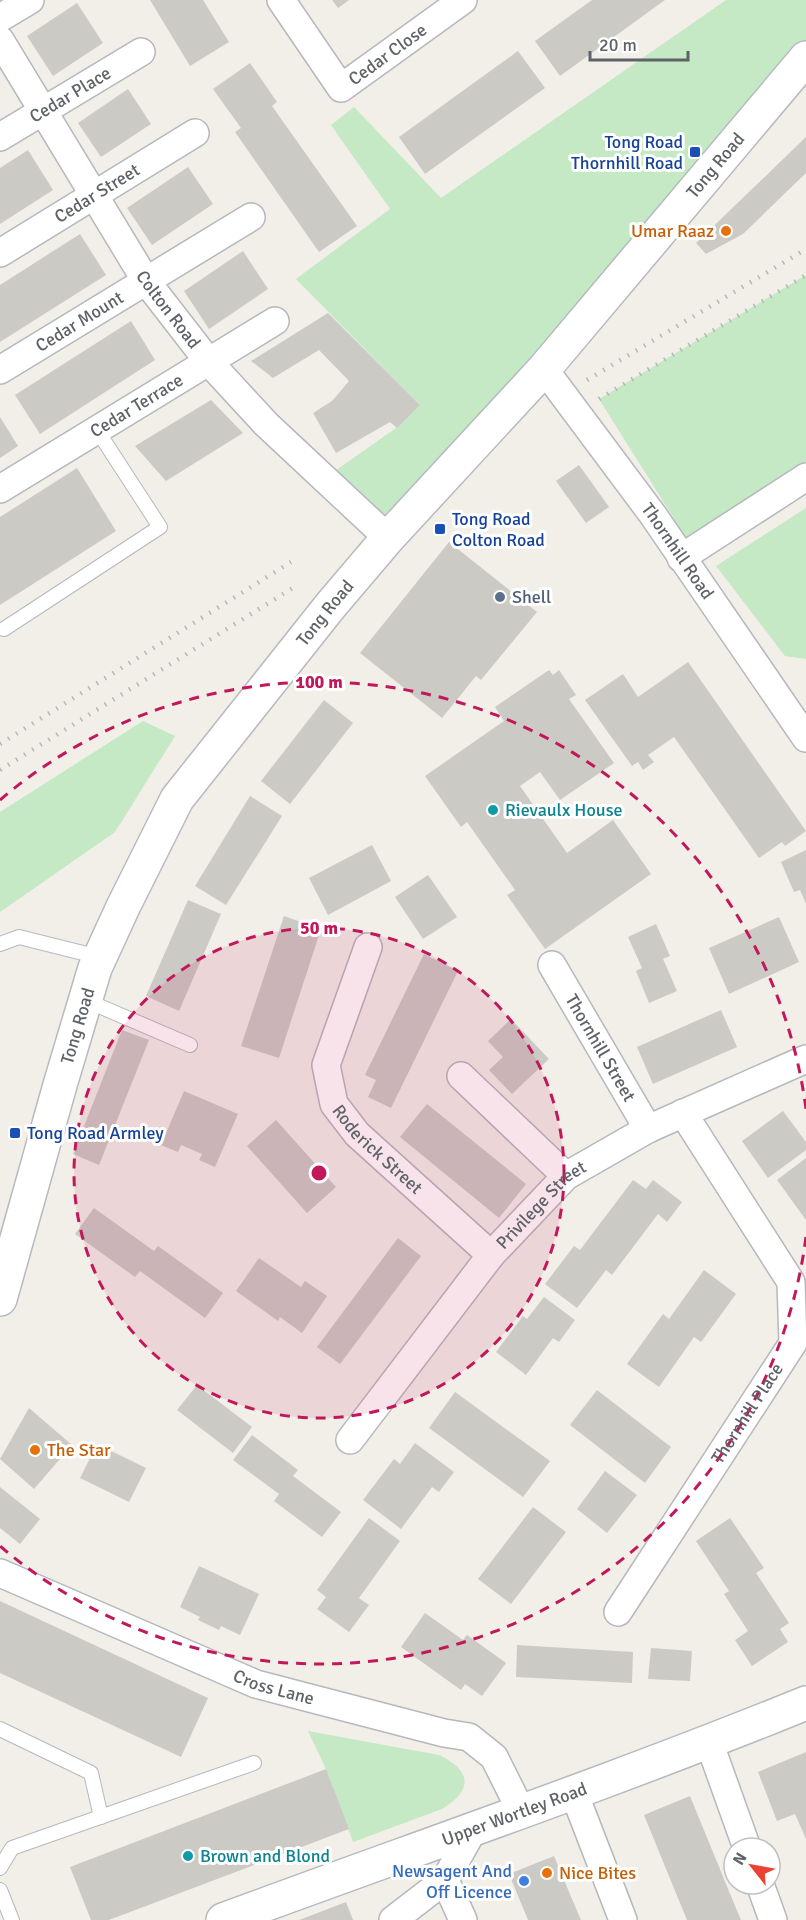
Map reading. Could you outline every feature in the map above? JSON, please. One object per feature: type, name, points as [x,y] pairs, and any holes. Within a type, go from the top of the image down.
[{"type":"main road","name":"Tong Road","points":[[0,1299],[100,957],[177,799],[331,605],[388,538],[544,369],[806,58]]},
{"type":"main road","name":"Upper Wortley Road","points":[[223,1920],[522,1813],[806,1703]]},
{"type":"street","points":[[0,18],[30,0]]},
{"type":"street","name":"Cedar Close","points":[[281,0],[340,88],[463,0]]},
{"type":"street","name":"Colton Road","points":[[0,40],[146,281],[208,361],[266,424],[388,538]]},
{"type":"street","name":"Cedar Place","points":[[0,137],[141,52]]},
{"type":"street","name":"Cedar Street","points":[[0,253],[195,132]]},
{"type":"street","name":"Cedar Mount","points":[[0,370],[251,217]]},
{"type":"street","name":"Cedar Terrace","points":[[0,489],[275,321]]},
{"type":"street","name":"Thornhill Road","points":[[544,369],[588,425],[806,738]]},
{"type":"street","points":[[681,558],[806,477]]},
{"type":"street","name":"Roderick Street","points":[[368,947],[326,1065],[334,1104],[357,1134],[491,1255]]},
{"type":"street","name":"Thornhill Street","points":[[552,965],[648,1129]]},
{"type":"street","name":"Privilege Street","points":[[350,1440],[491,1255],[566,1176],[648,1129],[806,1059]]},
{"type":"street","points":[[461,1076],[566,1176]]},
{"type":"street","name":"Thornhill Place","points":[[618,1611],[793,1343],[791,1282],[683,1113]]},
{"type":"street","name":"Cross Lane","points":[[0,1573],[256,1684],[444,1733],[468,1737],[494,1757],[522,1813]]},
{"type":"street","points":[[709,1742],[743,1836]]},
{"type":"street","points":[[574,1793],[623,1920]]},
{"type":"street","points":[[393,1920],[445,1880],[473,1830]]},
{"type":"street","points":[[445,1880],[463,1920]]},
{"type":"street","points":[[764,1896],[773,1920]]},
{"type":"lane","points":[[4,629],[160,527],[97,430]]},
{"type":"lane","points":[[0,944],[19,937],[100,957]]},
{"type":"lane","points":[[86,1000],[190,1045]]},
{"type":"lane","points":[[0,1729],[91,1773],[101,1817]]},
{"type":"lane","points":[[0,1868],[12,1848],[254,1763]]},
{"type":"lane","points":[[0,1890],[12,1920]]},
{"type":"green space","points":[[726,0],[806,0],[806,58],[388,538],[325,478],[396,428],[420,405],[296,279],[390,209],[331,125],[354,107],[441,198]]},
{"type":"green space","points":[[806,275],[806,477],[681,558],[673,517],[599,399]]},
{"type":"green space","points":[[806,508],[806,659],[785,656],[716,566]]},
{"type":"green space","points":[[143,721],[175,736],[115,832],[0,912],[0,812]]},
{"type":"green space","points":[[308,1731],[439,1755],[457,1767],[464,1780],[464,1788],[460,1795],[442,1809],[353,1842],[326,1769]]},
{"type":"building","points":[[150,0],[203,0],[229,42],[190,66]]},
{"type":"building","points":[[332,0],[349,0],[338,8]]},
{"type":"building","points":[[592,0],[665,0],[560,76],[535,41]]},
{"type":"building","points":[[77,3],[103,43],[53,76],[27,36]]},
{"type":"building","points":[[518,51],[545,88],[425,174],[399,137]]},
{"type":"building","points":[[250,63],[277,102],[272,106],[357,226],[319,252],[235,132],[241,128],[213,89]]},
{"type":"building","points":[[128,89],[151,124],[101,157],[78,123]]},
{"type":"building","points":[[806,137],[806,173],[743,234],[706,254],[696,243]]},
{"type":"building","points":[[28,150],[53,190],[0,224],[0,168]]},
{"type":"building","points":[[188,167],[213,204],[152,245],[127,208]]},
{"type":"building","points":[[80,234],[106,275],[0,342],[0,285]]},
{"type":"building","points":[[243,251],[268,289],[209,329],[184,291]]},
{"type":"building","points":[[328,313],[420,405],[397,428],[390,422],[336,453],[313,413],[332,401],[349,381],[319,350],[273,378],[251,361]]},
{"type":"building","points":[[131,321],[155,360],[40,434],[15,395]]},
{"type":"building","points":[[211,400],[243,433],[166,481],[135,446]]},
{"type":"building","points":[[0,417],[18,446],[0,458]]},
{"type":"building","points":[[579,465],[609,507],[586,523],[556,481]]},
{"type":"building","points":[[77,468],[116,531],[0,605],[0,517]]},
{"type":"building","points":[[449,542],[537,612],[481,680],[476,676],[442,718],[360,653]]},
{"type":"building","points":[[688,662],[806,831],[785,846],[782,842],[759,858],[674,737],[648,755],[654,762],[643,770],[638,762],[632,766],[585,700],[623,674],[638,697]]},
{"type":"building","name":"Rievaulx House","points":[[549,670],[553,675],[559,670],[576,695],[569,699],[614,763],[560,800],[540,772],[520,786],[567,853],[613,820],[651,874],[545,949],[507,895],[515,890],[467,822],[461,827],[425,776],[504,721],[495,707]]},
{"type":"building","points":[[324,700],[353,723],[290,804],[261,781]]},
{"type":"building","points":[[250,796],[282,816],[226,905],[195,886]]},
{"type":"building","points":[[372,845],[391,881],[328,915],[309,878]]},
{"type":"building","points":[[806,850],[806,904],[800,890],[794,892],[781,862]]},
{"type":"building","points":[[428,875],[457,917],[423,939],[395,897]]},
{"type":"building","points":[[188,900],[221,914],[179,1011],[146,996]]},
{"type":"building","points":[[284,916],[321,929],[279,1058],[241,1046]]},
{"type":"building","points":[[779,917],[799,962],[729,994],[709,948]]},
{"type":"building","points":[[656,924],[670,956],[663,959],[677,991],[649,1003],[636,971],[642,968],[628,937]]},
{"type":"building","points":[[424,954],[458,971],[391,1108],[368,1097],[376,1080],[365,1075]]},
{"type":"building","points":[[721,1010],[737,1047],[653,1084],[637,1047]]},
{"type":"building","points":[[511,1019],[549,1059],[512,1094],[489,1070],[503,1057],[488,1041]]},
{"type":"building","points":[[122,1030],[149,1040],[99,1165],[73,1154]]},
{"type":"building","points":[[184,1091],[238,1114],[215,1167],[199,1160],[202,1154],[181,1145],[178,1152],[161,1145]]},
{"type":"building","points":[[427,1104],[526,1184],[499,1218],[400,1137]]},
{"type":"building","points":[[783,1111],[806,1142],[806,1150],[768,1178],[742,1141]]},
{"type":"building","points":[[276,1120],[336,1187],[307,1213],[247,1146]]},
{"type":"building","points":[[806,1158],[806,1220],[777,1180]]},
{"type":"building","points":[[633,1180],[646,1189],[653,1180],[682,1202],[667,1222],[658,1214],[612,1275],[606,1270],[577,1308],[545,1284],[574,1246],[580,1250]]},
{"type":"building","points":[[94,1208],[154,1251],[158,1246],[223,1293],[205,1318],[140,1271],[135,1277],[75,1234]]},
{"type":"building","points":[[398,1238],[421,1256],[340,1364],[317,1347]]},
{"type":"building","points":[[259,1258],[301,1287],[305,1281],[327,1296],[302,1333],[280,1317],[278,1321],[236,1291]]},
{"type":"building","points":[[704,1270],[736,1294],[701,1342],[694,1337],[659,1387],[627,1364],[663,1314],[669,1319]]},
{"type":"building","points":[[544,1297],[575,1320],[559,1342],[553,1338],[526,1375],[496,1352],[523,1316],[527,1319]]},
{"type":"building","points":[[197,1385],[252,1427],[233,1453],[177,1410]]},
{"type":"building","points":[[597,1390],[671,1447],[645,1483],[570,1425]]},
{"type":"building","points":[[455,1392],[550,1461],[523,1497],[429,1428]]},
{"type":"building","name":"The Star","points":[[29,1408],[72,1445],[34,1489],[0,1459]]},
{"type":"building","points":[[252,1435],[298,1470],[293,1476],[341,1512],[322,1537],[274,1501],[279,1494],[233,1460]]},
{"type":"building","points":[[415,1443],[454,1472],[439,1492],[432,1487],[401,1529],[363,1500],[394,1459],[400,1464]]},
{"type":"building","points":[[97,1444],[146,1468],[129,1502],[80,1478]]},
{"type":"building","points":[[605,1471],[637,1495],[607,1533],[577,1509]]},
{"type":"building","points":[[0,1487],[40,1519],[20,1544],[0,1528]]},
{"type":"building","points":[[533,1507],[566,1532],[511,1604],[478,1579]]},
{"type":"building","points":[[369,1518],[400,1541],[359,1598],[369,1605],[349,1632],[317,1609],[326,1597],[317,1590]]},
{"type":"building","points":[[730,1518],[764,1568],[756,1573],[789,1623],[780,1629],[788,1642],[752,1666],[735,1640],[748,1631],[724,1594],[729,1591],[696,1541]]},
{"type":"building","points":[[199,1566],[259,1594],[240,1635],[221,1626],[219,1630],[198,1620],[200,1617],[180,1607]]},
{"type":"building","points":[[0,1601],[208,1698],[181,1757],[0,1673]]},
{"type":"building","points":[[425,1613],[463,1640],[467,1635],[506,1663],[482,1696],[465,1684],[461,1690],[401,1647]]},
{"type":"building","points":[[517,1645],[633,1652],[632,1683],[516,1677]]},
{"type":"building","points":[[651,1648],[692,1651],[690,1681],[648,1679]]},
{"type":"building","points":[[806,1752],[806,1839],[795,1814],[777,1821],[758,1772]]},
{"type":"building","points":[[326,1769],[349,1829],[109,1920],[91,1920],[70,1867]]},
{"type":"building","points":[[690,1796],[722,1874],[722,1896],[731,1896],[741,1920],[687,1920],[644,1815]]},
{"type":"building","points":[[554,1856],[581,1920],[528,1920],[509,1874]]},
{"type":"building","points":[[346,1902],[353,1920],[299,1920]]},
{"type":"railway","points":[[587,380],[806,249]]},
{"type":"railway","points":[[599,399],[806,275]]},
{"type":"railway","points":[[0,744],[291,562]]},
{"type":"railway","points":[[0,770],[296,586]]},
{"type":"place","name":"Tong Road Thornhill Road","points":[[695,152]]},
{"type":"place","name":"Umar Raaz","points":[[726,231]]},
{"type":"place","name":"Tong Road Colton Road","points":[[440,529]]},
{"type":"place","name":"Shell","points":[[500,597]]},
{"type":"place","name":"Rievaulx House","points":[[493,810]]},
{"type":"place","name":"Tong Road Armley","points":[[15,1133]]},
{"type":"place","name":"The Star","points":[[35,1450]]},
{"type":"place","name":"Brown and Blond","points":[[188,1856]]},
{"type":"place","name":"Nice Bites","points":[[547,1873]]},
{"type":"place","name":"Newsagent And Off Licence","points":[[524,1881]]}]
